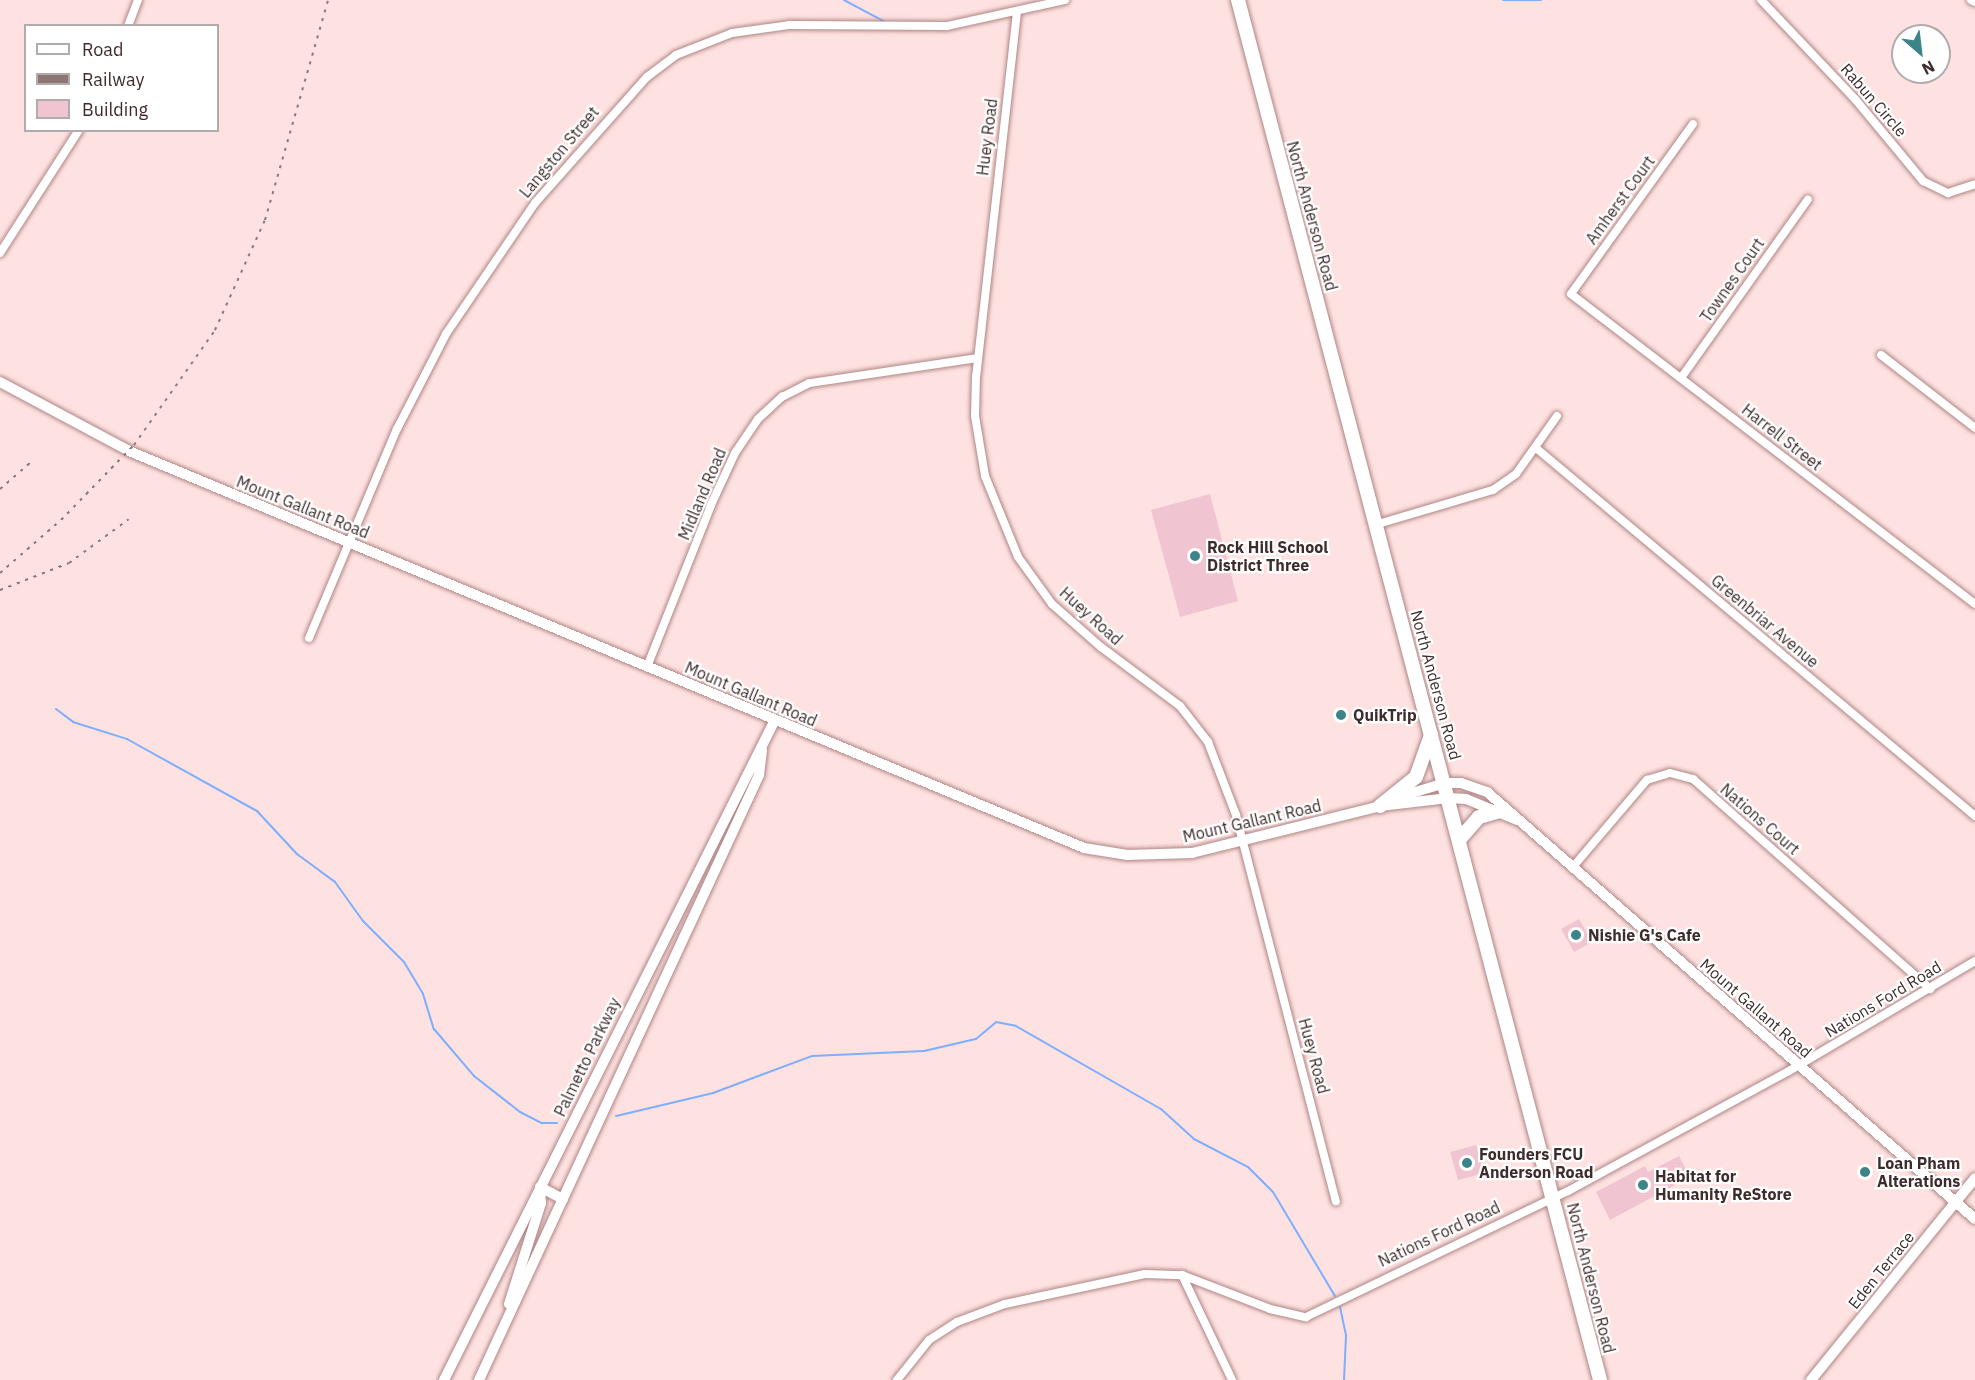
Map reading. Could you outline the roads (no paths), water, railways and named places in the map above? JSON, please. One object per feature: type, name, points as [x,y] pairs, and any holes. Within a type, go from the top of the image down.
[{"type":"main road","name":"North Anderson Road","points":[[1238,0],[1378,524],[1600,1380]]},
{"type":"main road","points":[[1380,806],[1416,777],[1431,732]]},
{"type":"main road","points":[[1459,840],[1479,817],[1497,812]]},
{"type":"street","points":[[129,24],[138,0]]},
{"type":"street","name":"Langston Street","points":[[309,638],[410,401],[482,275],[561,170],[647,77],[676,55],[732,33],[761,28],[926,27],[1017,12],[1065,0]]},
{"type":"street","name":"Rabun Circle","points":[[1761,0],[1855,99],[1923,180],[1948,193],[1975,184]]},
{"type":"street","points":[[1971,0],[1975,2]]},
{"type":"street","name":"Huey Road","points":[[1017,12],[977,358],[975,416],[983,465],[1018,557],[1052,604],[1180,706],[1208,742],[1223,778],[1242,842],[1336,1201]]},
{"type":"street","name":"Amherst Court","points":[[1571,294],[1693,124]]},
{"type":"street","points":[[0,253],[78,132]]},
{"type":"street","name":"Townes Court","points":[[1681,378],[1808,199]]},
{"type":"street","name":"Harrell Street","points":[[1571,294],[1975,604]]},
{"type":"street","points":[[1881,355],[1975,428]]},
{"type":"street","name":"Midland Road","points":[[647,667],[711,505],[735,453],[758,419],[782,397],[810,383],[977,358]]},
{"type":"street","name":"Mount Gallant Road","points":[[0,382],[129,451],[1084,848],[1127,855],[1179,854],[1242,842],[1380,806],[1449,798],[1466,799],[1517,820]]},
{"type":"street","points":[[1378,524],[1493,490],[1516,474],[1557,416]]},
{"type":"street","name":"Greenbriar Avenue","points":[[1536,448],[1975,816]]},
{"type":"street","name":"Palmetto Parkway","points":[[444,1380],[748,769],[762,750],[775,720]]},
{"type":"street","name":"Palmetto Parkway","points":[[479,1380],[759,775],[762,750]]},
{"type":"street","name":"Nations Court","points":[[1572,868],[1647,780],[1670,773],[1693,779],[1930,989]]},
{"type":"street","name":"Mount Gallant Road","points":[[1380,806],[1411,791],[1445,783],[1479,788],[1975,1219]]},
{"type":"street","name":"Nations Ford Road","points":[[897,1380],[929,1340],[1005,1304],[1134,1276],[1182,1275],[1270,1309],[1306,1317],[1408,1264],[1553,1198],[1799,1065],[1975,961]]},
{"type":"street","name":"Eden Terrace","points":[[1811,1380],[1975,1178]]},
{"type":"street","points":[[540,1187],[563,1199]]},
{"type":"street","points":[[506,1321],[541,1203],[540,1187]]},
{"type":"street","points":[[1182,1275],[1232,1380]]},
{"type":"waterway","points":[[844,0],[885,22]]},
{"type":"waterway","points":[[1503,0],[1541,0]]},
{"type":"waterway","points":[[56,709],[73,722],[127,739],[257,811],[297,854],[335,882],[363,921],[404,962],[423,994],[434,1029],[474,1076],[520,1112],[542,1123],[557,1123]]},
{"type":"waterway","points":[[616,1116],[713,1093],[812,1056],[924,1051],[976,1039],[996,1022],[1016,1026],[1161,1109],[1194,1139],[1248,1167],[1273,1192],[1335,1296]]},
{"type":"waterway","points":[[1340,1307],[1346,1336],[1344,1380]]},
{"type":"railway","points":[[0,573],[61,520],[134,445],[215,330],[265,220],[328,0]]},
{"type":"railway","points":[[0,489],[30,463]]},
{"type":"railway","points":[[0,590],[69,563],[129,519]]},
{"type":"place","name":"Rock Hill School District Three","points":[[1195,556]]},
{"type":"place","name":"QuikTrip","points":[[1341,715]]},
{"type":"place","name":"Nishie G's Cafe","points":[[1576,935]]},
{"type":"place","name":"Founders FCU Anderson Road","points":[[1467,1163]]},
{"type":"place","name":"Loan Pham Alterations","points":[[1865,1172]]},
{"type":"place","name":"Habitat for Humanity ReStore","points":[[1643,1185]]}]
